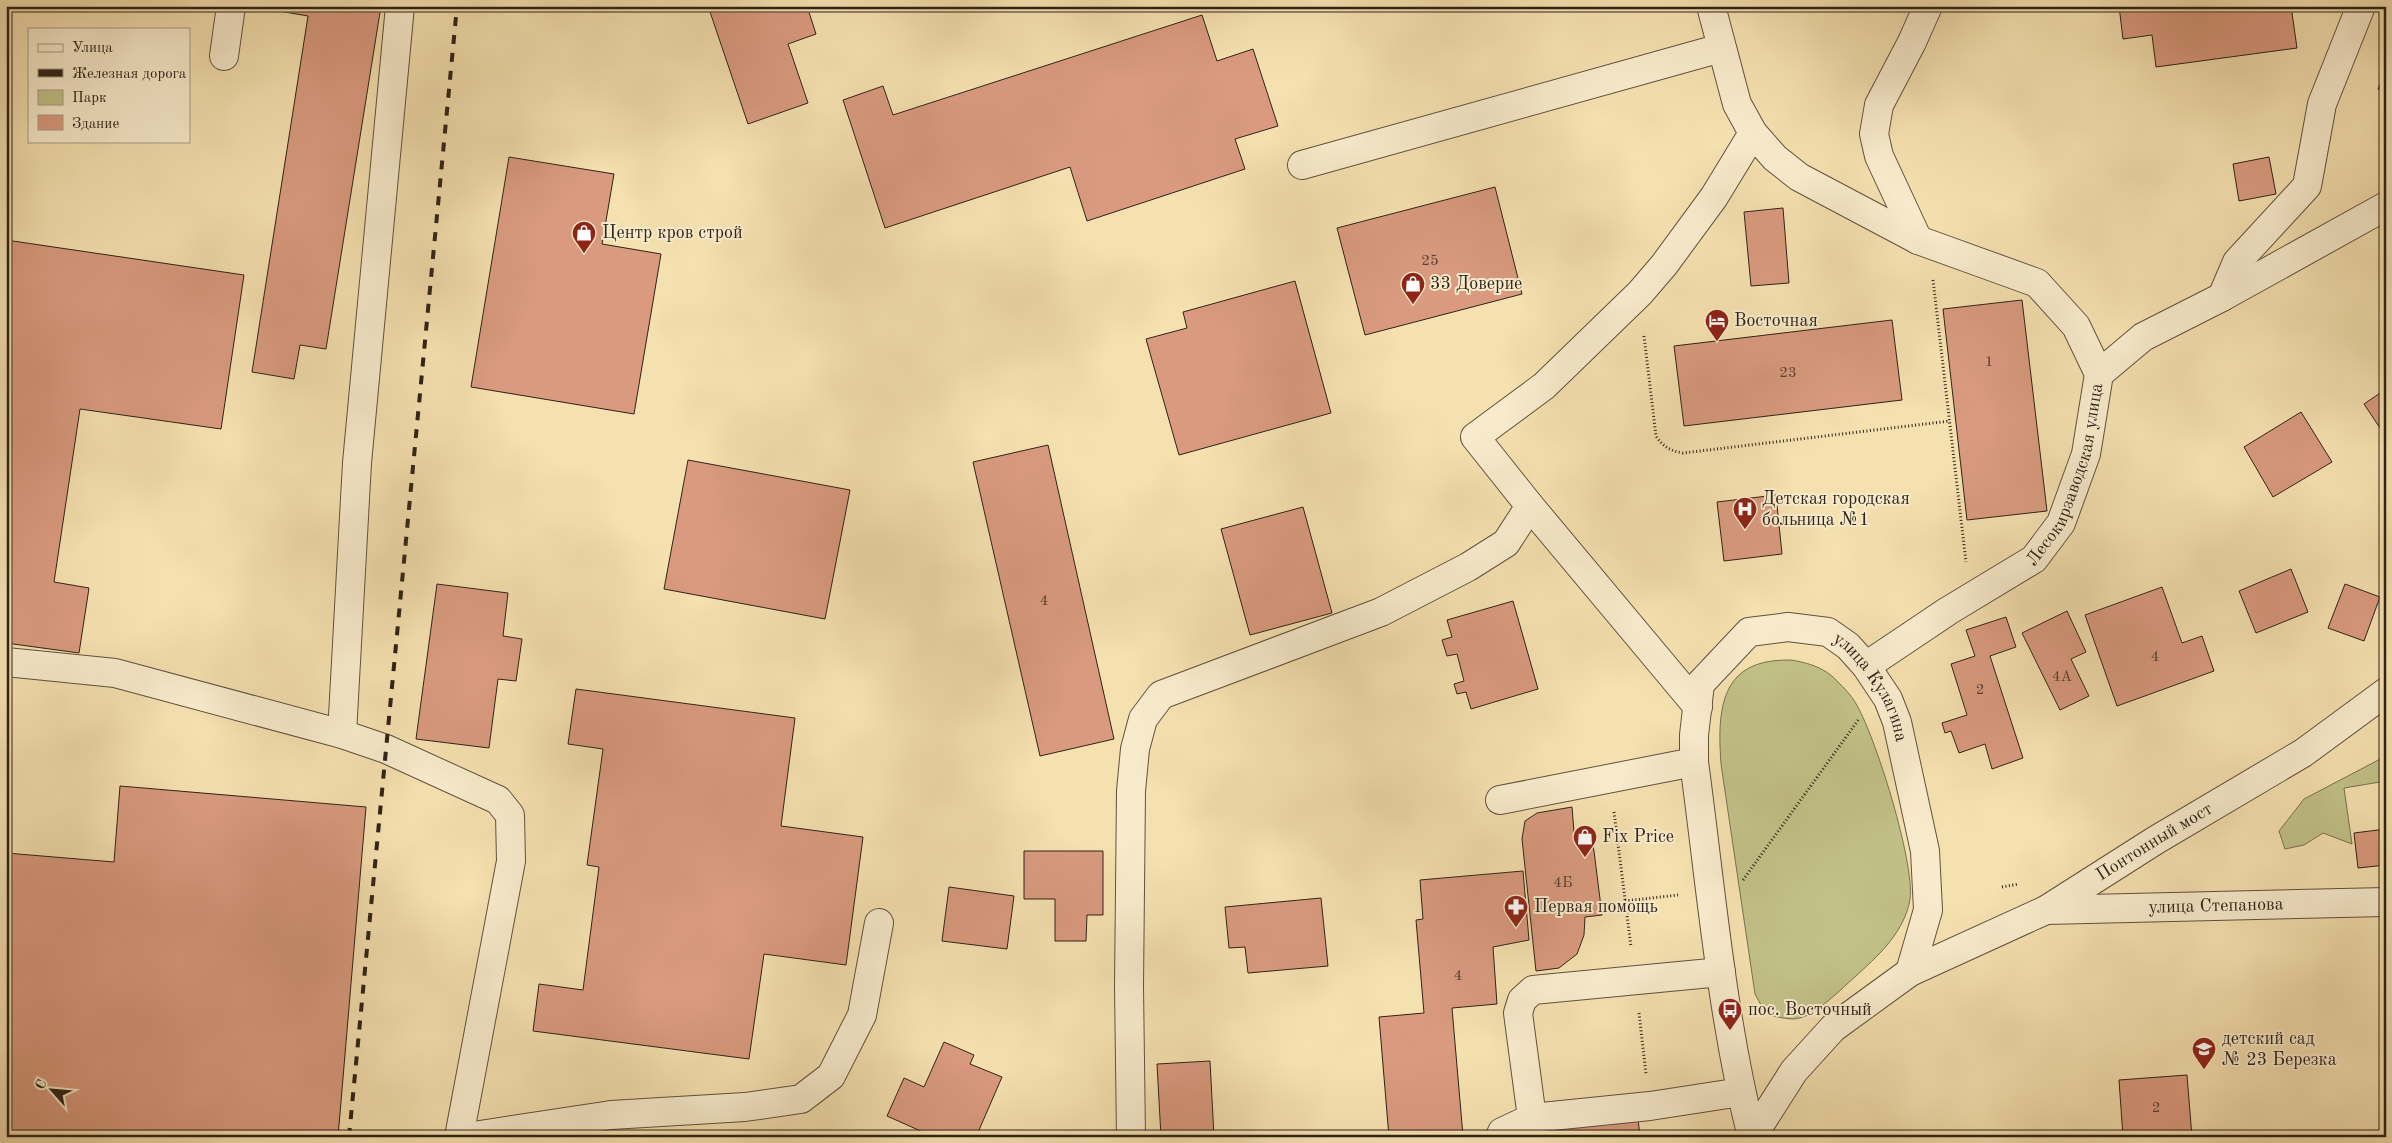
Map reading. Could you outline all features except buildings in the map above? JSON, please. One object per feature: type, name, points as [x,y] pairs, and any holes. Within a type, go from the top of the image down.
[{"type":"street","points":[[224,56],[231,6]]},
{"type":"street","points":[[342,734],[357,463],[400,6]]},
{"type":"street","points":[[1711,6],[1737,104],[1753,133],[1775,158],[1799,177],[1923,242],[2037,283],[2076,326],[2099,374]]},
{"type":"street","points":[[1923,242],[1879,156],[1874,134],[1879,105],[1912,42],[1928,6]]},
{"type":"street","points":[[2222,297],[2238,262],[2307,186],[2322,104],[2361,6]]},
{"type":"street","points":[[1302,165],[1721,48]]},
{"type":"street","points":[[1698,707],[1530,506],[1475,437],[1544,386],[1640,293],[1664,265],[1714,197],[1753,133]]},
{"type":"street","name":"Лесокирзаводская улица","points":[[1866,666],[1970,597],[2034,559],[2061,523],[2086,454],[2099,374],[2143,337],[2222,297],[2386,206]]},
{"type":"street","points":[[1131,1137],[1129,986],[1131,791],[1135,750],[1143,719],[1160,695],[1381,612],[1468,568],[1506,543],[1530,506]]},
{"type":"street","name":"улица Кулагина","points":[[1788,627],[1828,632],[1848,646],[1866,666],[1888,699],[1897,722],[1925,851],[1928,910],[1910,972],[1833,1028],[1794,1070],[1752,1137],[1741,1092],[1721,972],[1694,762],[1694,735],[1700,684],[1748,632],[1788,627]]},
{"type":"street","points":[[6,662],[116,674],[342,734],[386,749],[498,800],[510,815],[511,861],[459,1137]]},
{"type":"street","name":"Понтонный мост","points":[[1910,972],[2046,910],[2156,840],[2303,753],[2386,692]]},
{"type":"street","points":[[1500,800],[1694,762]]},
{"type":"street","name":"улица Степанова","points":[[2046,910],[2386,902]]},
{"type":"street","points":[[467,1137],[612,1115],[744,1107],[801,1099],[831,1076],[862,1015],[879,923]]},
{"type":"street","points":[[1532,1118],[1518,1013],[1522,1000],[1533,990],[1721,972]]},
{"type":"street","points":[[1500,1137],[1502,1132],[1532,1118],[1650,1106],[1741,1092]]},
{"type":"path","points":[[1923,242],[1950,421],[1970,597]]},
{"type":"path","points":[[1640,293],[1656,436],[1666,448],[1683,453],[1950,421]]},
{"type":"path","points":[[1625,901],[1712,891],[1743,880],[1864,712]]},
{"type":"green space","points":[[1791,660],[1817,667],[1828,673],[1845,689],[1855,702],[1873,741],[1883,769],[1900,829],[1910,882],[1910,899],[1907,912],[1901,925],[1885,947],[1821,1006],[1806,1016],[1792,1019],[1766,1014],[1755,994],[1721,764],[1720,738],[1720,724],[1725,698],[1730,686],[1738,676],[1759,664]]},
{"type":"green space","points":[[2386,756],[2386,781],[2344,788],[2352,844],[2323,833],[2304,845],[2285,849],[2279,831],[2304,799]]},
{"type":"railway","points":[[349,1137],[457,6]]},
{"type":"place","name":"Центр кров строй","points":[[584,254]]},
{"type":"place","name":"33 Доверие","points":[[1413,305]]},
{"type":"place","name":"Восточная","points":[[1717,342]]},
{"type":"place","name":"Детская городская больница №1","points":[[1745,530]]},
{"type":"place","name":"Fix Price","points":[[1585,858]]},
{"type":"place","name":"Первая помощь","points":[[1516,928]]},
{"type":"place","name":"пос. Восточный","points":[[1730,1031]]},
{"type":"place","name":"детский сад № 23 Березка","points":[[2204,1070]]}]
